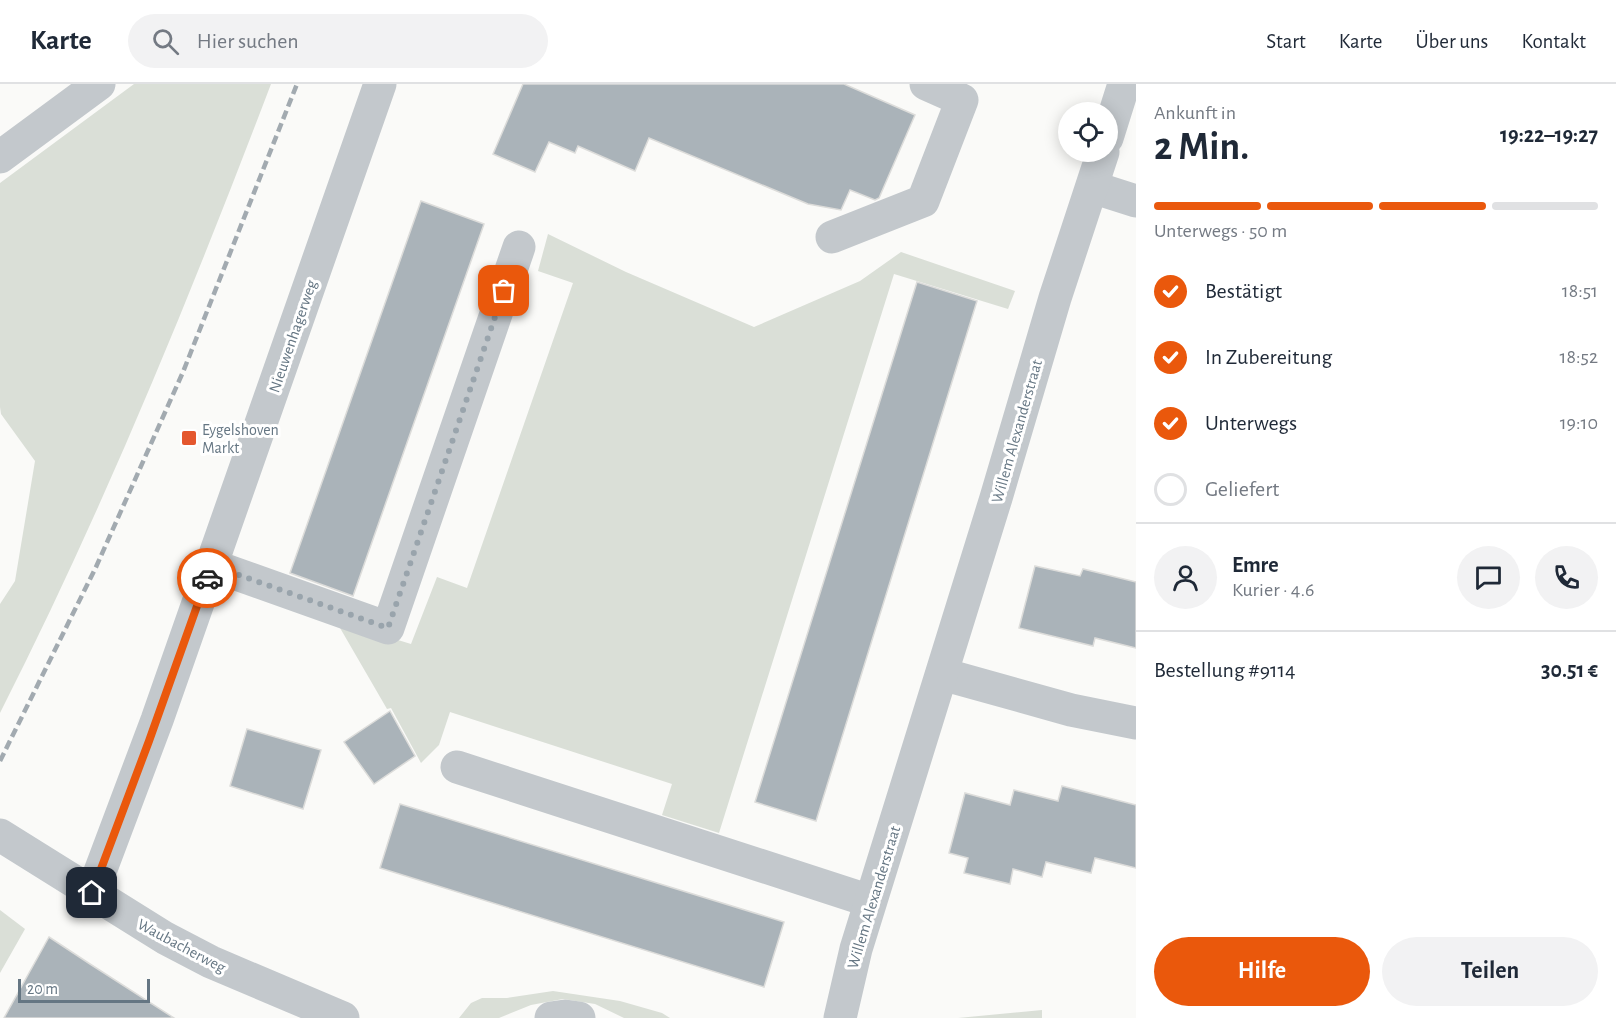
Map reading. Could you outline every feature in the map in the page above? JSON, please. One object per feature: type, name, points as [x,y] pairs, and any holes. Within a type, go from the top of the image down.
[{"type":"street","points":[[0,156],[99,84]]},
{"type":"street","name":"Nieuwenhagerweg","points":[[92,893],[153,730],[380,84]]},
{"type":"street","points":[[832,237],[923,201],[963,100],[926,84]]},
{"type":"street","points":[[1118,103],[1124,84]]},
{"type":"street","name":"Willem Alexanderstraat","points":[[840,1018],[846,987],[870,901],[942,674],[1055,298],[1100,162]]},
{"type":"street","points":[[1092,187],[1136,201]]},
{"type":"street","points":[[211,565],[388,628],[519,246]]},
{"type":"street","points":[[942,674],[1071,710],[1136,723]]},
{"type":"street","points":[[457,767],[870,901]]},
{"type":"street","name":"Waubacherweg","points":[[0,835],[165,938],[211,962],[343,1018]]},
{"type":"street","points":[[551,1018],[565,1016],[579,1018]]},
{"type":"shaded area","points":[[134,84],[271,84],[177,323],[110,481],[0,713],[0,604],[15,581],[35,461],[1,414],[0,407],[0,183]]},
{"type":"shaded area","points":[[548,234],[626,272],[754,327],[860,281],[901,252],[1015,291],[1008,309],[894,274],[719,833],[662,815],[672,784],[450,712],[439,745],[421,763],[391,708],[387,709],[336,621],[411,644],[437,577],[467,588],[573,283],[538,271]]},
{"type":"shaded area","points":[[0,910],[25,929],[0,973]]},
{"type":"shaded area","points":[[553,991],[620,1001],[662,1013],[670,1018],[624,1018],[595,1004],[563,999],[531,1005],[499,1018],[459,1018],[471,1003],[482,998],[507,998]]},
{"type":"shaded area","points":[[1042,1010],[1042,1018],[958,1018]]},
{"type":"building","points":[[523,84],[844,84],[915,115],[879,198],[875,200],[850,190],[841,210],[808,204],[649,138],[635,171],[578,146],[575,153],[549,142],[535,172],[493,154]]},
{"type":"building","points":[[421,201],[484,224],[353,596],[290,573]]},
{"type":"building","points":[[917,282],[977,301],[816,821],[755,802]]},
{"type":"building","points":[[1035,566],[1080,576],[1083,569],[1136,582],[1136,648],[1095,638],[1093,646],[1019,628]]},
{"type":"building","points":[[390,711],[415,756],[374,784],[344,742]]},
{"type":"building","points":[[247,729],[321,750],[303,809],[230,786]]},
{"type":"building","points":[[1062,786],[1136,805],[1136,868],[1095,858],[1091,873],[1046,862],[1042,877],[1013,869],[1010,884],[964,873],[968,858],[949,853],[965,793],[1010,805],[1014,790],[1058,801]]},
{"type":"building","points":[[400,804],[784,922],[764,987],[380,868]]},
{"type":"building","points":[[49,937],[90,964],[174,1018],[4,1018]]},
{"type":"railway","points":[[0,761],[96,567],[183,372],[297,84]]},
{"type":"way so far","points":[[207,578],[211,565],[388,628],[504,291]]},
{"type":"place","name":"Eygelshoven Markt","points":[[189,438]]},
{"type":"route","points":[[92,893],[207,578]]}]
